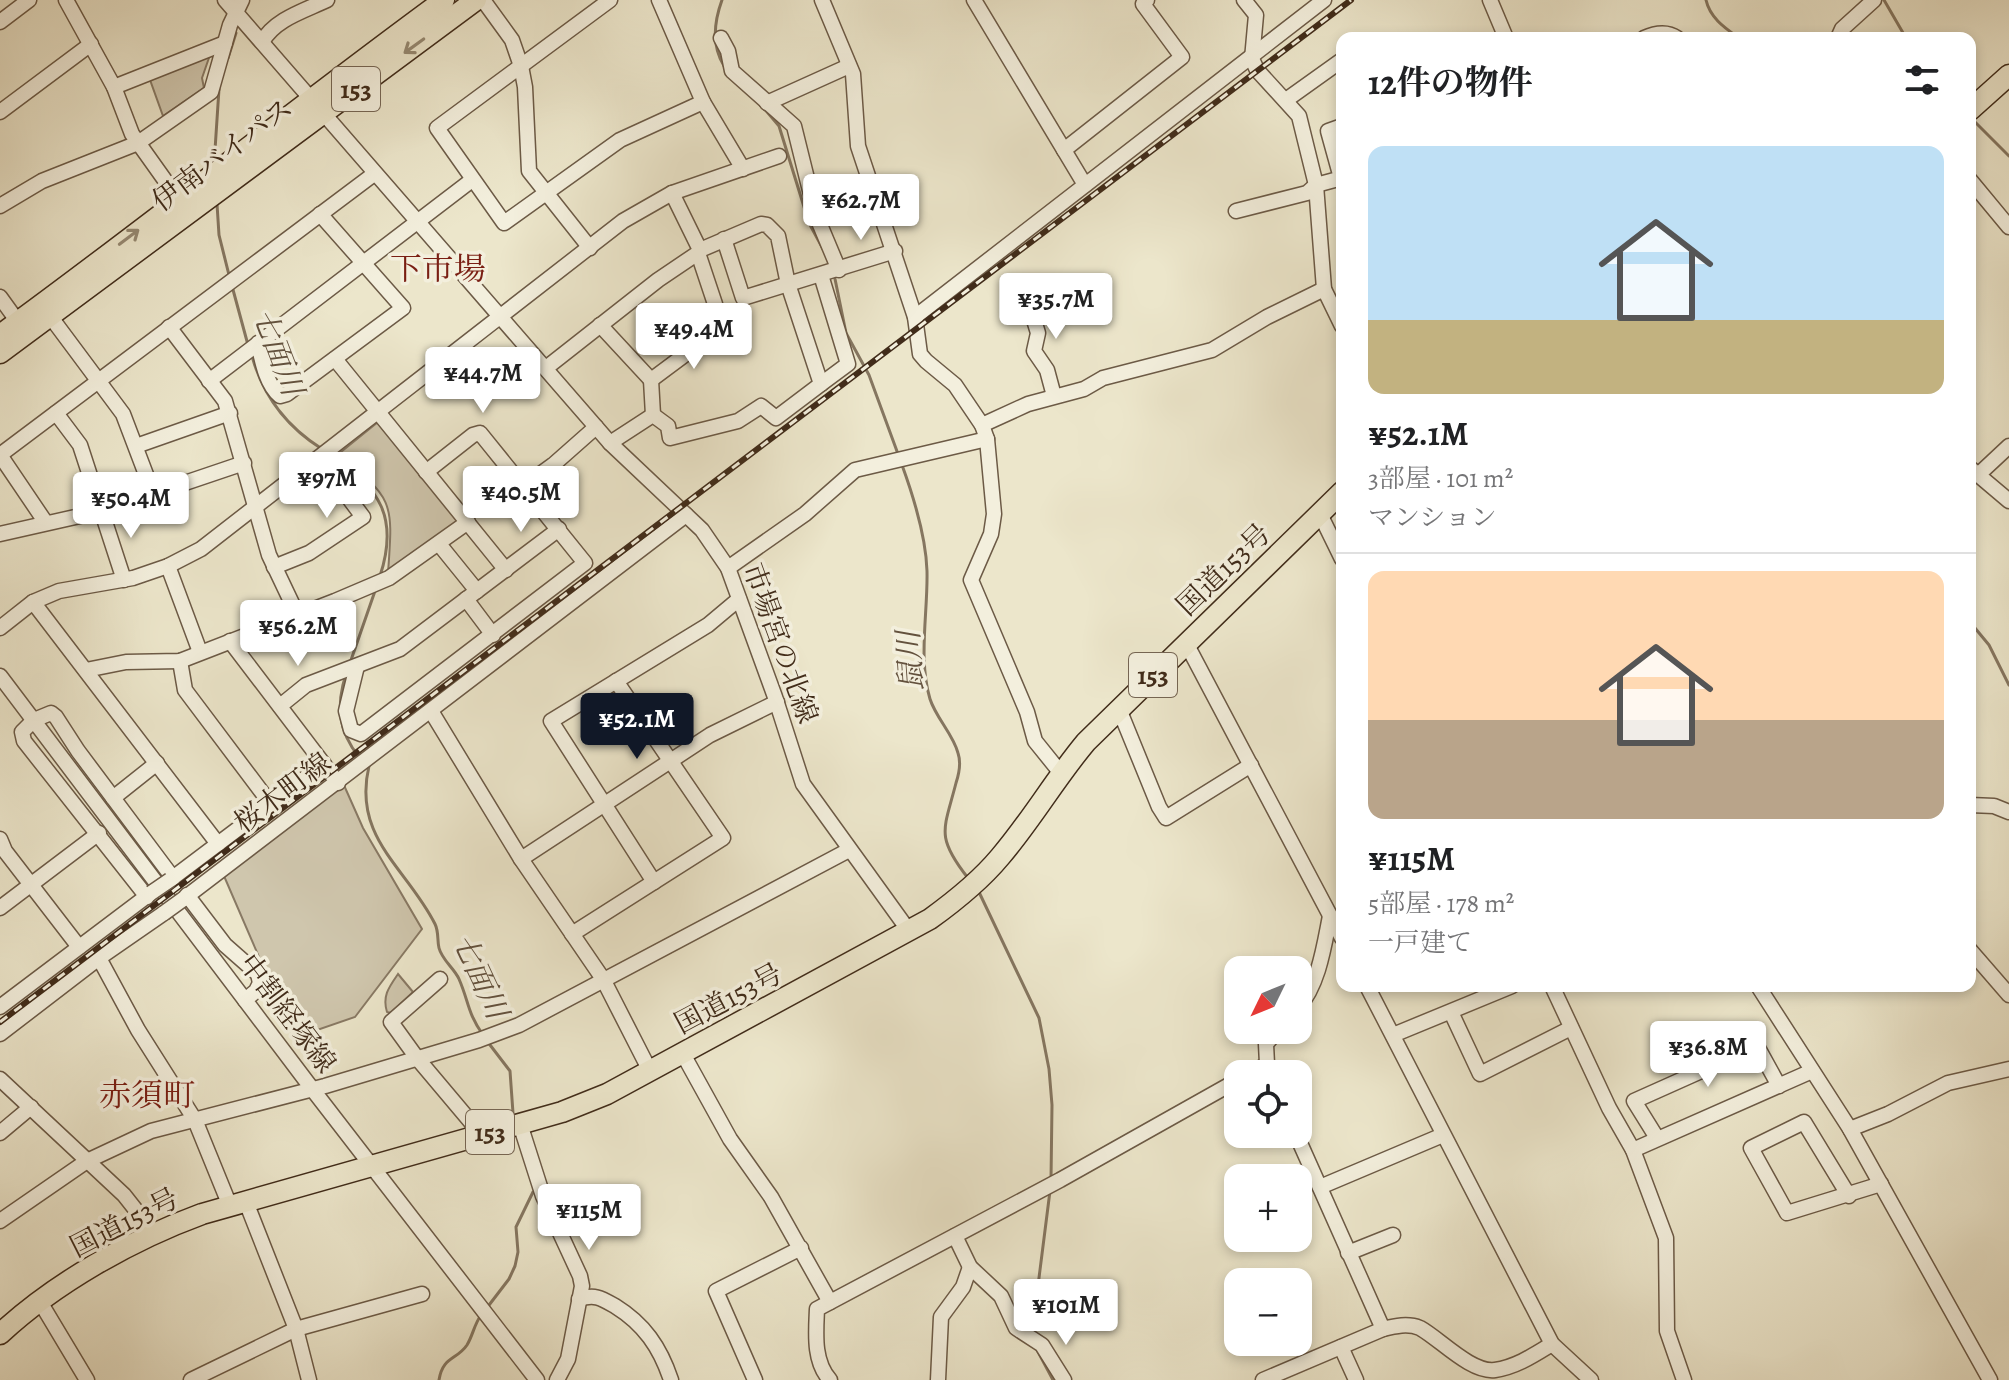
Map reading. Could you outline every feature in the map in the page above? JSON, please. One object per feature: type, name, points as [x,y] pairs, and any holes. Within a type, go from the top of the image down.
[{"type":"highway","name":"伊南バイパス","points":[[318,105],[476,0]]},
{"type":"highway","name":"伊南バイパス","points":[[0,353],[199,207],[234,170],[318,105],[436,2]]},
{"type":"highway","points":[[1976,105],[2009,75]]},
{"type":"highway","name":"伊南バイパス","points":[[0,335],[198,184],[234,170]]},
{"type":"highway","name":"国道153号","points":[[0,1334],[39,1300],[154,1233],[238,1204],[562,1112],[607,1094],[909,931],[966,892],[984,875],[1086,742],[1336,498]]},
{"type":"street","points":[[0,22],[29,0]]},
{"type":"street","points":[[66,0],[114,87],[126,123],[179,200]]},
{"type":"street","name":"市場宮の北線","points":[[225,0],[240,7],[262,42],[374,174],[610,443],[702,530],[728,568],[803,784],[909,931]]},
{"type":"street","points":[[262,42],[268,31],[277,24],[327,0]]},
{"type":"street","points":[[483,0],[512,40],[521,66],[529,171],[590,248]]},
{"type":"street","points":[[610,0],[437,128],[504,223],[620,140],[703,102]]},
{"type":"street","points":[[659,0],[703,102],[743,169]]},
{"type":"street","points":[[822,0],[853,74],[858,146],[915,317],[920,354],[955,385],[985,432],[994,514],[991,534],[971,580],[1027,712],[1035,741],[1060,772]]},
{"type":"street","points":[[974,0],[1085,185]]},
{"type":"street","points":[[1064,150],[1182,57],[1143,4],[1147,0]]},
{"type":"street","points":[[1244,0],[1256,15],[1252,59],[1257,70],[1299,116],[1316,185],[1324,289],[1336,314]]},
{"type":"street","points":[[915,317],[1252,59],[1324,0]]},
{"type":"street","points":[[1490,0],[1503,32]]},
{"type":"street","points":[[1841,32],[1874,0]]},
{"type":"street","points":[[0,206],[42,181],[138,143],[211,92],[225,43],[240,7]]},
{"type":"street","points":[[653,415],[668,426],[670,438],[738,421],[761,406],[776,418],[848,364],[794,126],[732,71],[728,51],[721,38]]},
{"type":"street","points":[[114,87],[225,43]]},
{"type":"street","points":[[0,112],[91,44]]},
{"type":"street","points":[[1286,100],[1336,64]]},
{"type":"street","points":[[767,103],[849,66]]},
{"type":"street","points":[[1336,128],[1328,131],[1336,160]]},
{"type":"street","points":[[0,628],[33,602],[59,591],[124,580],[168,566],[201,549],[623,221],[672,193],[779,156]]},
{"type":"street","points":[[46,523],[0,455],[374,174]]},
{"type":"street","points":[[1236,211],[1307,193],[1316,185],[1336,179]]},
{"type":"street","points":[[209,381],[472,180]]},
{"type":"street","points":[[1976,187],[2009,227]]},
{"type":"street","points":[[651,380],[706,339],[715,304],[699,251],[672,193]]},
{"type":"street","points":[[253,347],[280,396],[287,394],[403,308],[320,214]]},
{"type":"street","points":[[546,368],[699,251],[761,224],[767,225],[778,236],[788,284],[821,384]]},
{"type":"street","points":[[724,239],[743,298],[895,251]]},
{"type":"street","points":[[728,568],[805,514],[855,470],[900,460],[985,432],[1054,396],[1084,389],[1103,378],[1212,350],[1267,317],[1324,289]]},
{"type":"street","points":[[1026,294],[1038,333],[1034,351],[1047,370],[1054,396]]},
{"type":"street","points":[[0,297],[18,322]]},
{"type":"street","points":[[50,316],[123,414],[153,493]]},
{"type":"street","points":[[600,325],[651,380],[653,415]]},
{"type":"street","points":[[169,327],[225,401],[274,567],[297,614]]},
{"type":"street","points":[[335,359],[506,570]]},
{"type":"street","points":[[56,413],[80,445],[124,580]]},
{"type":"street","points":[[136,446],[230,413]]},
{"type":"street","points":[[610,443],[653,415]]},
{"type":"street","points":[[524,486],[596,427]]},
{"type":"street","points":[[351,668],[346,711],[351,730],[361,734],[585,563],[480,433],[473,435],[426,472]]},
{"type":"street","points":[[1976,471],[2009,446]]},
{"type":"street","points":[[274,567],[309,553],[363,517],[324,454]]},
{"type":"street","points":[[0,534],[102,511],[244,463]]},
{"type":"street","points":[[1976,474],[2009,501]]},
{"type":"street","points":[[1320,514],[1336,547]]},
{"type":"street","name":"桜木町線","points":[[0,1034],[338,783],[686,515]]},
{"type":"street","points":[[86,670],[126,662],[180,661],[370,587],[468,522]]},
{"type":"street","points":[[280,706],[306,685],[400,649],[559,529]]},
{"type":"street","points":[[439,544],[493,635]]},
{"type":"street","points":[[168,566],[200,652]]},
{"type":"street","points":[[654,882],[551,721],[708,625],[739,599]]},
{"type":"street","points":[[33,602],[218,844]]},
{"type":"street","points":[[230,641],[338,783]]},
{"type":"street","points":[[1186,643],[1336,927]]},
{"type":"street","points":[[180,661],[185,690],[270,803]]},
{"type":"street","name":"中割経塚線","points":[[0,676],[537,1380]]},
{"type":"street","points":[[572,934],[723,838],[616,681]]},
{"type":"street","points":[[521,859],[710,735],[777,702]]},
{"type":"street","points":[[1119,709],[1166,818],[1251,765]]},
{"type":"street","points":[[431,711],[521,859],[603,979],[650,1071]]},
{"type":"street","points":[[149,895],[24,741],[22,732],[34,720],[51,713],[56,717],[172,879]]},
{"type":"street","points":[[113,798],[157,763]]},
{"type":"street","points":[[0,1007],[324,764]]},
{"type":"street","points":[[1976,805],[1994,806],[2009,812]]},
{"type":"street","points":[[0,908],[99,833]]},
{"type":"street","points":[[0,839],[5,851],[79,947]]},
{"type":"street","points":[[0,1221],[87,1161],[151,1131],[313,1090],[519,1025],[849,850]]},
{"type":"street","points":[[185,898],[225,945],[258,974],[260,983],[256,991],[245,1000]]},
{"type":"street","points":[[1312,984],[1320,966],[1330,916]]},
{"type":"street","points":[[1976,957],[2009,995]]},
{"type":"street","points":[[99,958],[138,1030],[195,1120],[238,1204],[296,1329],[309,1380]]},
{"type":"street","points":[[440,979],[391,1022],[481,1134]]},
{"type":"street","points":[[1370,992],[1552,1344],[1591,1380]]},
{"type":"street","points":[[1393,1035],[1498,992]]},
{"type":"street","points":[[1555,992],[1609,1108],[1633,1150],[1666,1238],[1667,1331],[1684,1380]]},
{"type":"street","points":[[1762,992],[1850,1129],[1990,1380]]},
{"type":"street","points":[[1451,1012],[1480,1074],[1571,1028]]},
{"type":"street","points":[[1657,1138],[1634,1101],[1757,1046],[1779,1086]]},
{"type":"street","points":[[683,1054],[730,1139],[771,1197],[830,1302]]},
{"type":"street","points":[[1850,1129],[1888,1114],[1948,1083],[2009,1069]]},
{"type":"street","points":[[1633,1150],[1812,1071]]},
{"type":"street","points":[[0,1079],[124,1195],[154,1233]]},
{"type":"street","points":[[826,1378],[817,1350],[817,1309],[1042,1190],[1224,1088]]},
{"type":"street","points":[[0,1133],[31,1107]]},
{"type":"street","points":[[1849,1196],[1804,1122],[1751,1148],[1787,1213],[1849,1196],[1881,1184]]},
{"type":"street","points":[[520,1124],[543,1196],[580,1276],[568,1359],[557,1380]]},
{"type":"street","points":[[1320,1187],[1443,1135]]},
{"type":"street","points":[[1302,1148],[1383,1329]]},
{"type":"street","points":[[1348,1253],[1393,1235]]},
{"type":"street","points":[[955,1236],[970,1267],[1001,1296],[1016,1328],[1033,1339],[1064,1380]]},
{"type":"street","points":[[755,1380],[716,1291],[801,1248]]},
{"type":"street","points":[[938,1380],[941,1317],[963,1287],[970,1267]]},
{"type":"street","points":[[191,1380],[296,1329],[422,1294]]},
{"type":"street","points":[[579,1299],[599,1296],[635,1319],[655,1342],[671,1380]]},
{"type":"street","points":[[39,1300],[87,1380]]},
{"type":"street","points":[[1263,1380],[1399,1325],[1418,1327],[1468,1362],[1492,1370],[1525,1360],[1552,1344]]},
{"type":"street","points":[[1341,1347],[1356,1380]]},
{"type":"shaded area","points":[[211,52],[202,78],[204,88],[163,116],[149,77]]},
{"type":"shaded area","points":[[378,422],[460,518],[459,524],[388,573],[390,531],[386,504],[370,481],[336,456]]},
{"type":"shaded area","points":[[343,783],[363,828],[422,929],[355,1017],[294,1038],[224,876]]},
{"type":"shaded area","points":[[398,974],[413,992],[391,1013],[387,1012],[386,996]]},
{"type":"waterway","name":"鼠川","points":[[722,0],[715,33],[717,50],[724,66]]},
{"type":"waterway","points":[[1706,0],[1715,17],[1731,32]]},
{"type":"waterway","points":[[1884,0],[1903,32]]},
{"type":"waterway","name":"七面川","points":[[228,58],[236,33]]},
{"type":"waterway","name":"七面川","points":[[214,165],[219,89]]},
{"type":"waterway","name":"鼠川","points":[[762,106],[779,126],[809,223],[823,249]]},
{"type":"waterway","points":[[1976,123],[2009,156]]},
{"type":"waterway","name":"七面川","points":[[217,204],[219,235],[229,275]]},
{"type":"waterway","name":"鼠川","points":[[834,274],[846,333],[869,375],[898,454]]},
{"type":"waterway","name":"七面川","points":[[232,286],[248,345]]},
{"type":"waterway","name":"七面川","points":[[252,356],[263,384],[278,409],[298,431],[322,449]]},
{"type":"waterway","name":"七面川","points":[[332,456],[362,480],[381,506],[387,537],[380,576]]},
{"type":"waterway","name":"鼠川","points":[[902,465],[919,517],[926,558],[926,684],[959,760],[945,832],[951,852],[968,878]]},
{"type":"waterway","name":"七面川","points":[[350,663],[375,591]]},
{"type":"waterway","points":[[1976,629],[1989,645],[2009,685]]},
{"type":"waterway","name":"七面川","points":[[346,674],[341,696],[341,717],[347,737],[359,757]]},
{"type":"waterway","name":"七面川","points":[[367,764],[368,813],[375,833],[435,924],[441,952],[459,979],[483,1035]]},
{"type":"waterway","name":"鼠川","points":[[978,890],[1039,1018],[1052,1105],[1051,1179]]},
{"type":"waterway","name":"七面川","points":[[487,1041],[510,1071],[513,1113]]},
{"type":"waterway","name":"鼠川","points":[[1032,1333],[1050,1191]]},
{"type":"waterway","name":"七面川","points":[[486,1309],[515,1266],[518,1252],[516,1227],[533,1192]]},
{"type":"waterway","name":"七面川","points":[[439,1380],[447,1362],[467,1345],[481,1315]]},
{"type":"waterway","name":"鼠川","points":[[1036,1348],[1053,1380]]},
{"type":"railway","points":[[0,1022],[1351,0]]},
{"type":"district","name":"下市場","points":[[438,269]]},
{"type":"district","name":"赤須町","points":[[147,1095]]}]
